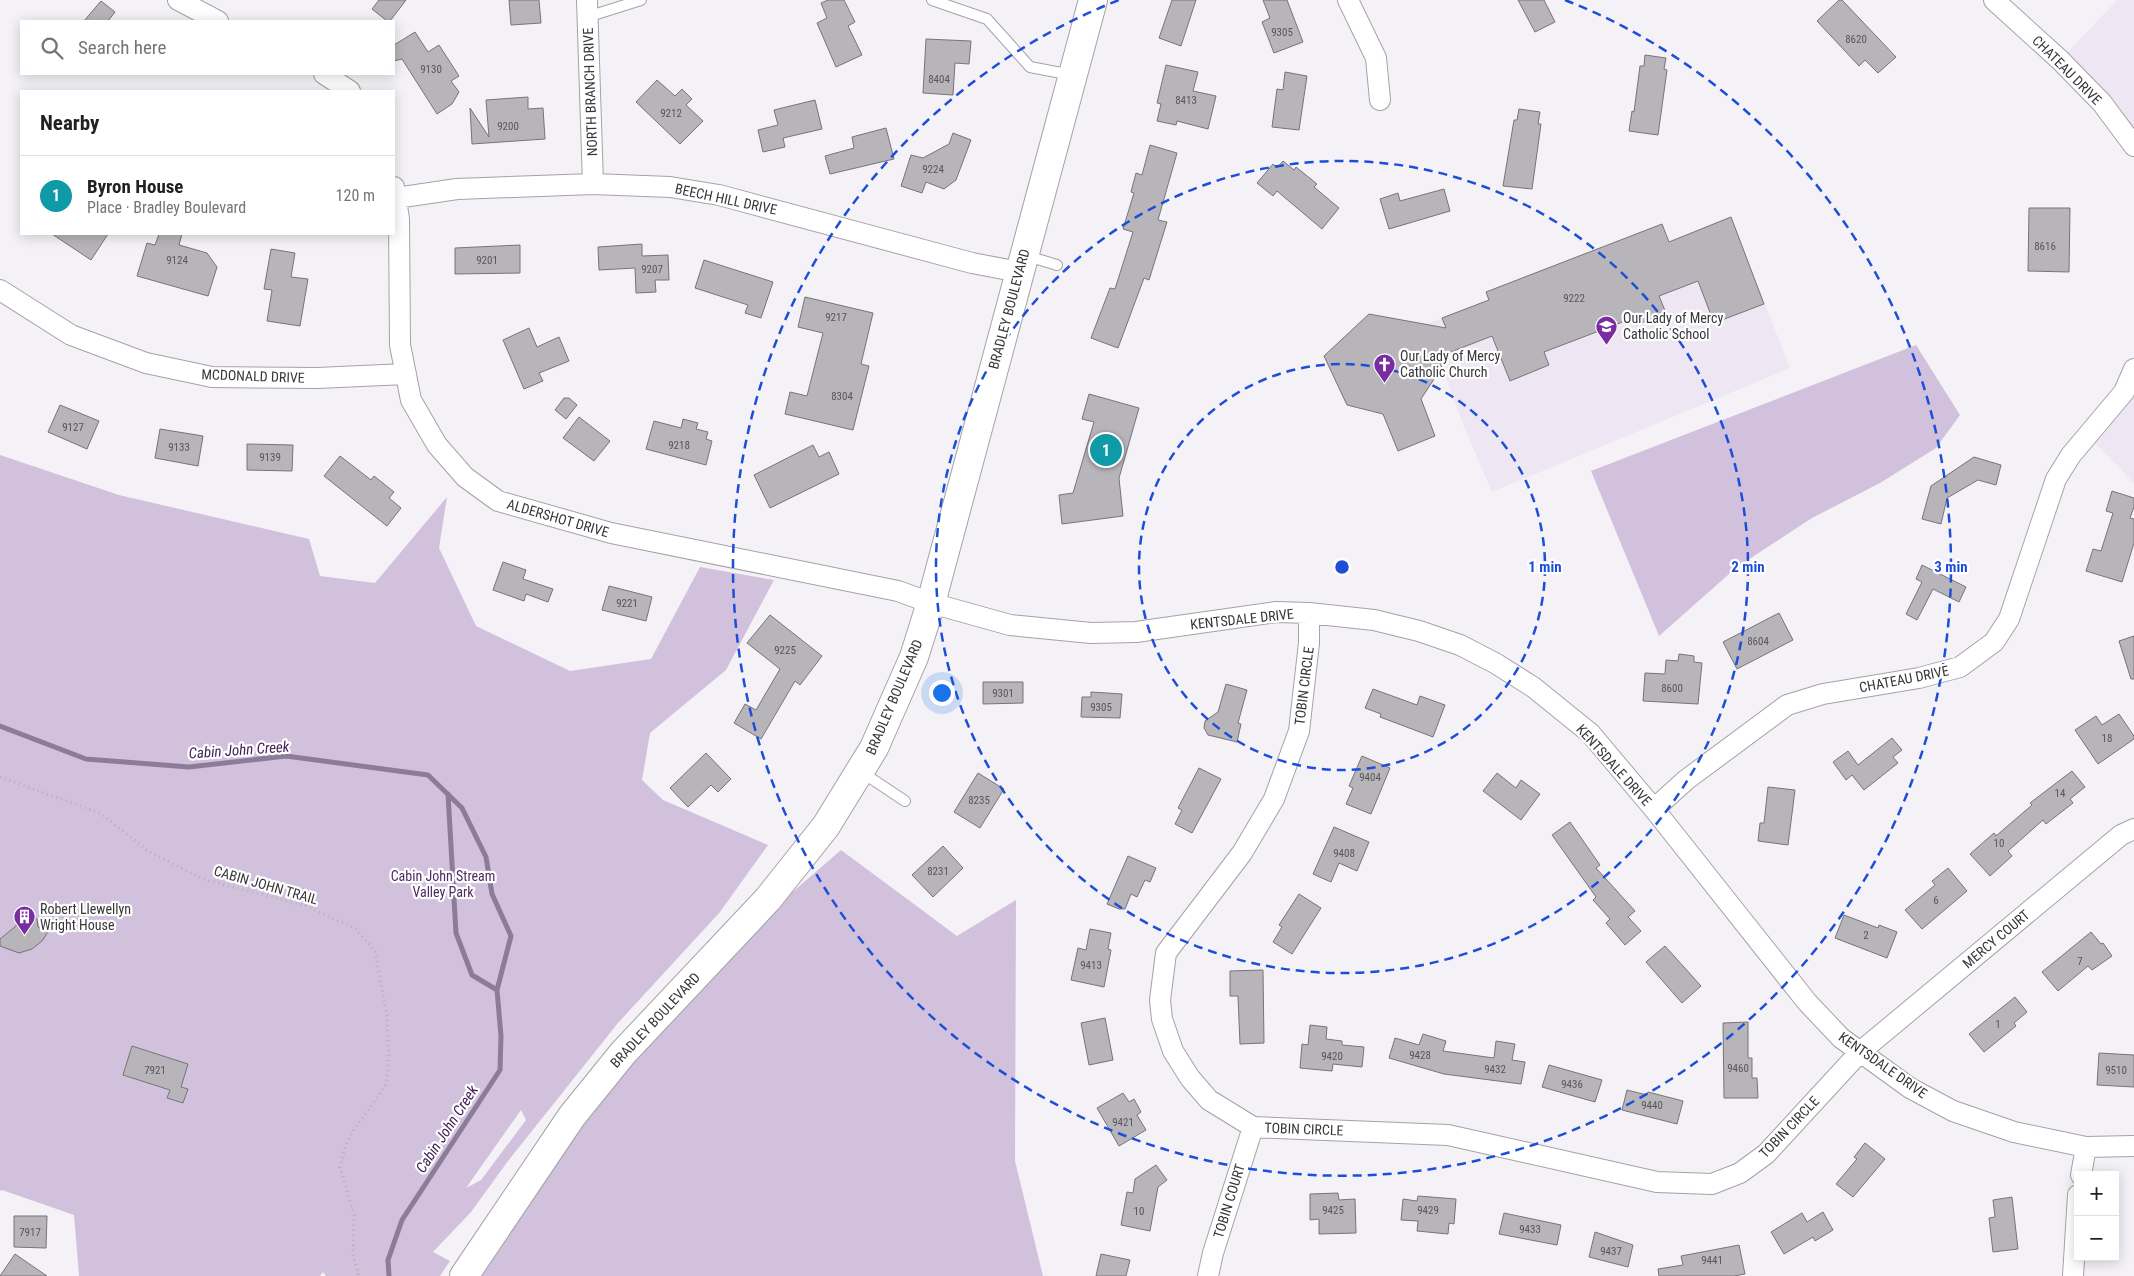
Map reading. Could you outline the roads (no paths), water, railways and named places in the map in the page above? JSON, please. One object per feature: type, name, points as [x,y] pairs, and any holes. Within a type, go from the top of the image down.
[{"type":"main road","name":"BRADLEY BOULEVARD","points":[[469,1267],[572,1116],[623,1053],[768,898],[826,826],[874,748],[914,657],[931,603],[1021,263],[1094,0]]},
{"type":"street","points":[[178,0],[216,20]]},
{"type":"street","points":[[1348,0],[1376,58],[1380,100]]},
{"type":"street","name":"CHATEAU DRIVE","points":[[1994,0],[2060,60],[2102,103],[2134,146]]},
{"type":"street","name":"NORTH BRANCH DRIVE","points":[[587,8],[593,184]]},
{"type":"street","points":[[326,75],[348,90]]},
{"type":"street","name":"BEECH HILL DRIVE","points":[[395,192],[593,184],[670,187],[719,195],[972,263],[1021,263]]},
{"type":"street","name":"ALDERSHOT DRIVE","points":[[395,192],[399,219],[400,345],[411,400],[438,445],[464,477],[498,501],[611,533],[898,591],[931,603]]},
{"type":"street","name":"MCDONALD DRIVE","points":[[0,290],[71,335],[146,363],[204,376],[317,378],[406,374]]},
{"type":"street","name":"CHATEAU DRIVE","points":[[1654,809],[1686,780],[1787,705],[1823,694],[1919,678],[1960,667],[1994,642],[2009,619],[2056,479],[2071,455],[2124,392],[2134,369]]},
{"type":"street","name":"KENTSDALE DRIVE","points":[[931,603],[1010,625],[1091,633],[1136,632],[1276,612],[1309,612],[1374,620],[1419,631],[1460,645],[1495,663],[1533,687],[1590,733],[1654,809],[1807,1002],[1841,1038],[1910,1088],[1954,1111],[2014,1132],[2086,1147],[2134,1146]]},
{"type":"street","name":"TOBIN CIRCLE","points":[[1309,612],[1310,644],[1299,731],[1274,799],[1242,854],[1166,953],[1160,1000],[1162,1019],[1173,1052],[1190,1078],[1209,1100],[1253,1127],[1448,1135],[1657,1182],[1712,1184],[1740,1173],[1766,1154],[1860,1052]]},
{"type":"street","name":"MERCY COURT","points":[[1860,1052],[2121,835],[2134,829]]},
{"type":"street","name":"TOBIN COURT","points":[[1208,1276],[1213,1253],[1253,1127]]},
{"type":"street","points":[[2082,1171],[2086,1147]]},
{"type":"street","points":[[2073,1276],[2077,1216]]},
{"type":"lane","points":[[587,8],[642,0]]},
{"type":"lane","points":[[932,0],[987,19],[1030,67],[1073,75]]},
{"type":"lane","points":[[1021,263],[1057,265]]},
{"type":"lane","points":[[860,771],[905,801]]},
{"type":"waterway","name":"Cabin John Creek","points":[[0,726],[86,759],[189,767],[286,756],[428,775],[462,808],[486,857],[492,894],[511,936],[497,990],[501,1036],[500,1070],[402,1220],[388,1260],[389,1276]]},
{"type":"waterway","name":"Cabin John Creek","points":[[448,794],[456,933],[472,975],[497,990]]},
{"type":"place","name":"Our Lady of Mercy Catholic School","points":[[1607,345]]},
{"type":"place","name":"Our Lady of Mercy Catholic Church","points":[[1384,383]]},
{"type":"place","name":"Byron House","points":[[1106,450]]},
{"type":"place","name":"Robert Llewellyn Wright House","points":[[24,936]]},
{"type":"park label","name":"Cabin John Stream Valley Park","points":[[443,884]]}]
